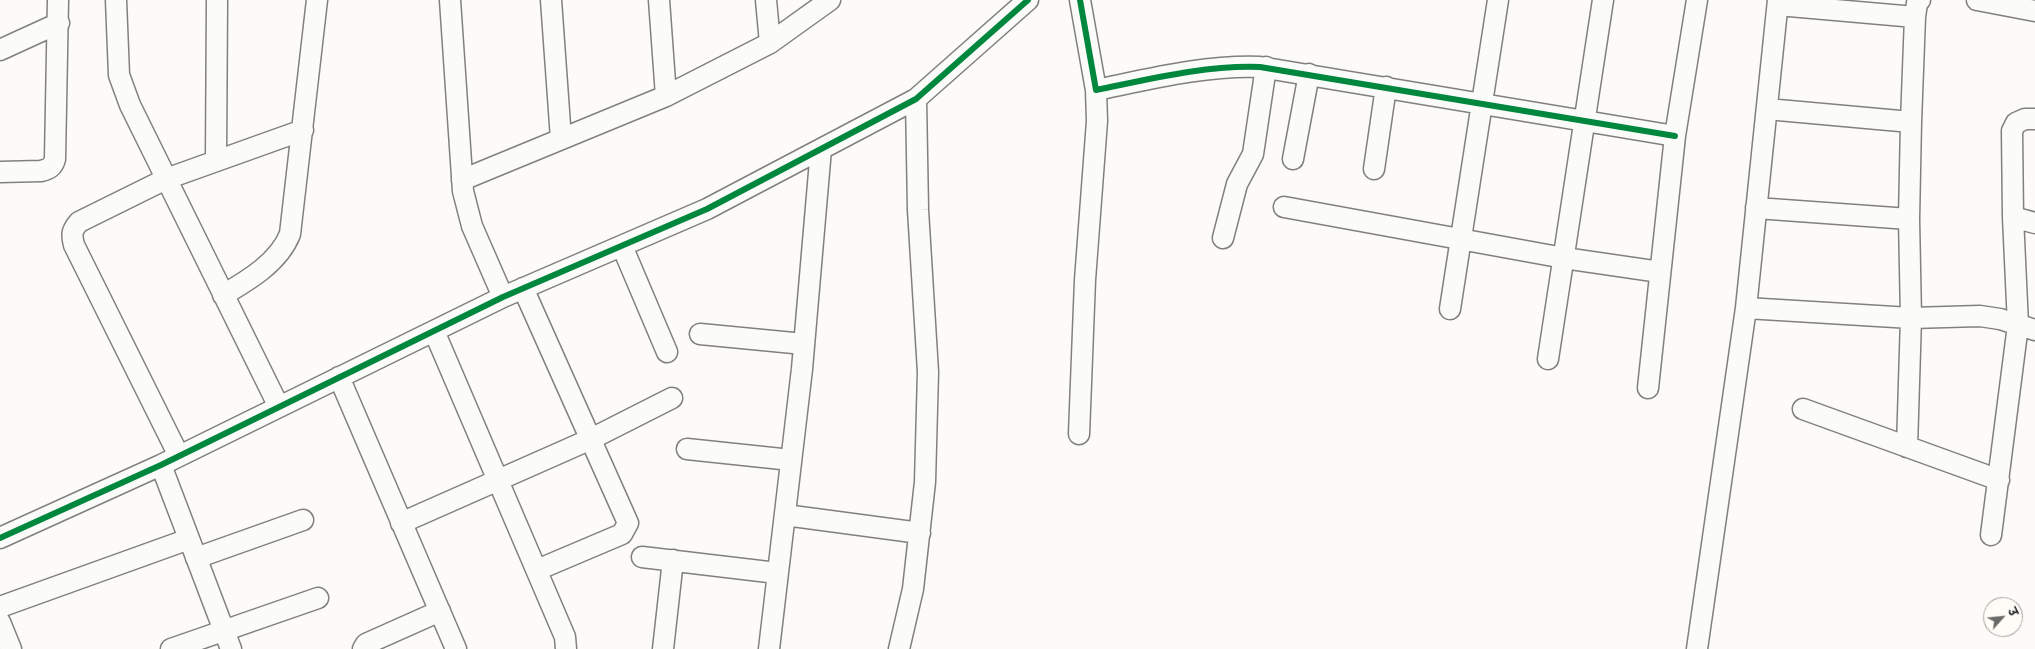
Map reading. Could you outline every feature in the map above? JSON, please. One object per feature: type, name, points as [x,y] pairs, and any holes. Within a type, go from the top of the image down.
[{"type":"street","points":[[0,172],[41,171],[48,170],[53,165],[55,159],[59,23],[58,0]]},
{"type":"street","points":[[116,0],[119,75],[130,106],[279,406]]},
{"type":"street","points":[[216,159],[217,0]]},
{"type":"street","points":[[223,294],[254,275],[286,245],[293,221],[317,0]]},
{"type":"street","points":[[450,0],[463,191],[472,226],[503,297]]},
{"type":"street","points":[[552,0],[561,139]]},
{"type":"street","points":[[659,0],[666,96]]},
{"type":"street","points":[[766,0],[770,43]]},
{"type":"street","points":[[462,180],[666,96],[770,43],[830,0]]},
{"type":"street","points":[[0,538],[161,465],[503,297],[707,209],[916,99],[1028,0]]},
{"type":"street","points":[[1079,434],[1085,280],[1097,121],[1096,90],[1080,0]]},
{"type":"street","points":[[1450,309],[1498,0]]},
{"type":"street","points":[[1548,358],[1603,0]]},
{"type":"street","points":[[1648,388],[1675,136],[1697,0]]},
{"type":"street","points":[[1977,0],[2035,11]]},
{"type":"street","points":[[1697,649],[1746,308],[1778,2],[1918,9],[1911,122],[1909,219],[1911,318],[1907,447]]},
{"type":"street","points":[[1,46],[59,23]]},
{"type":"street","points":[[1096,90],[1198,70],[1232,66],[1266,68],[1675,136]]},
{"type":"street","points":[[1223,238],[1237,184],[1253,154],[1266,68]]},
{"type":"street","points":[[1293,159],[1309,74]]},
{"type":"street","points":[[1374,169],[1386,87]]},
{"type":"street","points":[[899,649],[913,589],[926,482],[928,372],[918,210],[916,99]]},
{"type":"street","points":[[1767,109],[1911,122]]},
{"type":"street","points":[[1991,535],[1999,480],[2027,328],[2013,217],[2012,132],[2016,123],[2025,119],[2035,119]]},
{"type":"street","points":[[179,456],[74,245],[72,236],[73,228],[79,222],[166,179],[216,159],[303,130]]},
{"type":"street","points":[[769,649],[804,344],[821,149]]},
{"type":"street","points":[[1284,207],[1564,258],[1660,272]]},
{"type":"street","points":[[1756,208],[1909,219]]},
{"type":"street","points":[[2013,217],[2035,223]]},
{"type":"street","points":[[622,246],[667,352]]},
{"type":"street","points":[[523,288],[628,523],[627,528],[622,534],[537,570]]},
{"type":"street","points":[[1746,308],[1911,318],[1980,316],[2000,319],[2027,328]]},
{"type":"street","points":[[434,330],[565,637],[566,649]]},
{"type":"street","points":[[700,334],[804,344]]},
{"type":"street","points":[[339,377],[456,649]]},
{"type":"street","points":[[401,523],[499,481],[591,439],[672,398]]},
{"type":"street","points":[[1803,409],[1999,480]]},
{"type":"street","points":[[687,449],[791,460]]},
{"type":"street","points":[[161,465],[230,649]]},
{"type":"street","points":[[785,514],[920,533]]},
{"type":"street","points":[[196,558],[302,520]]},
{"type":"street","points":[[0,607],[189,540]]},
{"type":"street","points":[[642,557],[778,573]]},
{"type":"street","points":[[663,649],[673,560]]},
{"type":"street","points":[[171,649],[318,598]]},
{"type":"street","points":[[363,649],[366,644],[440,611]]},
{"type":"street","points":[[0,622],[11,649]]},
{"type":"cycle path","points":[[0,538],[161,465],[503,297],[707,209],[916,99],[1028,0]]},
{"type":"cycle path","points":[[1080,0],[1096,90],[1198,70],[1260,67],[1675,136]]}]
